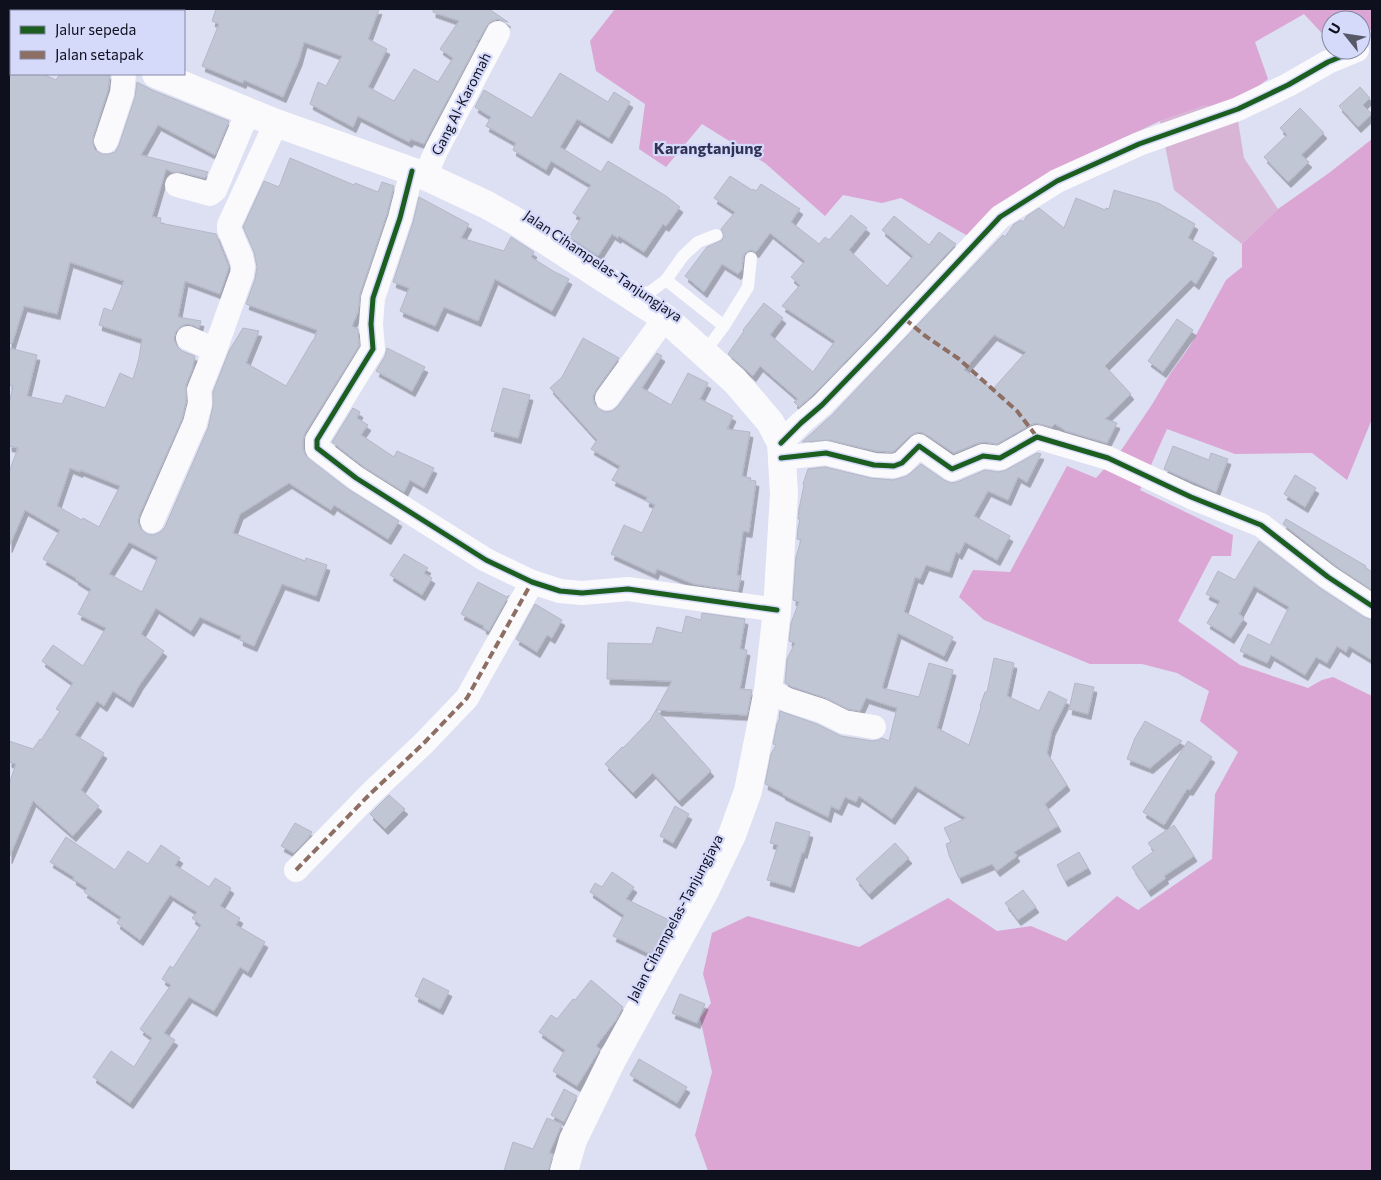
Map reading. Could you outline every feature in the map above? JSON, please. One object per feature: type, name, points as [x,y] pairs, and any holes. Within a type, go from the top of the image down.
[{"type":"main road","name":"Jalan Cihampelas-Tanjungjaya","points":[[158,75],[248,113],[419,174],[487,205],[517,222],[665,318],[735,381],[770,422],[781,450],[784,494],[777,610],[768,690],[748,791],[732,835],[704,893],[612,1060],[573,1140],[564,1171]]},
{"type":"street","name":"Gang Al-Karomah","points":[[498,33],[437,149],[419,174],[400,218],[372,298],[371,324],[373,349],[317,440],[318,448],[356,478],[486,560],[532,582],[560,591],[582,593],[628,589],[777,610]]},
{"type":"street","points":[[781,450],[801,423],[822,405],[885,340],[1000,217],[1057,181],[1140,144],[1238,109],[1288,85],[1333,60]]},
{"type":"street","points":[[106,141],[122,93],[124,75]]},
{"type":"street","points":[[177,185],[204,194],[210,194],[215,190],[248,113]]},
{"type":"street","points":[[152,521],[195,423],[200,403],[199,390],[242,274],[241,257],[236,248],[229,225],[276,123]]},
{"type":"street","points":[[607,398],[665,318]]},
{"type":"street","points":[[188,338],[215,350]]},
{"type":"street","points":[[781,450],[826,453],[874,465],[894,466],[902,464],[920,446],[952,469],[983,456],[1000,458],[1037,436],[1108,458],[1191,497],[1261,525],[1328,577],[1372,606]]},
{"type":"street","points":[[296,870],[467,698],[532,582]]},
{"type":"street","points":[[768,690],[788,700],[822,711],[844,722],[874,726]]},
{"type":"lane","points":[[629,295],[650,292],[666,280],[683,256],[698,242],[716,235]]},
{"type":"lane","points":[[704,353],[724,326],[748,287],[751,258]]},
{"type":"lane","points":[[666,280],[724,326]]},
{"type":"shaded area","points":[[46,9],[145,9],[145,10]]},
{"type":"shaded area","points":[[615,9],[1372,9],[1371,29],[1371,10],[1321,10],[1321,32],[1304,14],[1255,42],[1268,79],[1240,99],[1224,105],[1207,105],[1160,121],[1084,157],[968,236],[901,198],[882,203],[843,195],[825,216],[765,163],[702,124],[666,167],[639,149],[645,104],[596,71],[590,41]]},
{"type":"shaded area","points":[[1235,102],[1244,158],[1278,209],[1242,244],[1174,190],[1160,121],[1207,105]]},
{"type":"shaded area","points":[[1372,139],[1372,419],[1347,480],[1312,453],[1235,454],[1167,429],[1140,490],[1233,535],[1231,556],[1212,556],[1178,621],[1240,665],[1308,688],[1322,680],[1333,677],[1372,696],[1372,1171],[708,1171],[695,1135],[712,1072],[700,1018],[711,1003],[703,974],[712,933],[748,916],[859,947],[948,898],[997,931],[1031,926],[1066,941],[1117,896],[1138,910],[1212,859],[1215,794],[1238,752],[1200,721],[1209,691],[1177,673],[1142,664],[1090,664],[984,620],[959,597],[973,570],[1010,572],[1067,466],[1096,478],[1122,449],[1190,346],[1226,280],[1242,267],[1242,244],[1278,209],[1329,173]]},
{"type":"building","points":[[216,9],[379,9],[368,39],[387,49],[368,87],[394,101],[414,69],[438,82],[453,58],[440,49],[459,21],[433,12],[433,9],[489,9],[508,22],[497,19],[490,22],[479,40],[476,41],[478,42],[424,144],[411,139],[409,142],[358,116],[353,127],[310,104],[318,82],[326,86],[342,56],[304,42],[299,60],[283,97],[244,80],[243,83],[202,66],[219,24],[212,21]]},
{"type":"building","points":[[560,73],[608,102],[614,92],[630,102],[609,138],[577,119],[560,147],[601,172],[608,161],[666,196],[680,207],[666,226],[663,224],[644,252],[619,236],[618,238],[612,234],[598,256],[569,237],[581,218],[573,213],[591,185],[551,161],[546,170],[513,150],[516,143],[486,126],[491,117],[475,107],[484,90],[532,118]]},
{"type":"building","points":[[9,74],[45,75],[56,80],[59,75],[110,75],[108,90],[93,137],[95,150],[102,154],[115,152],[119,145],[135,97],[137,82],[152,90],[229,121],[215,155],[158,125],[141,155],[208,172],[205,178],[181,172],[172,172],[166,169],[152,217],[161,218],[160,223],[216,234],[229,267],[220,294],[185,281],[178,317],[201,321],[199,328],[186,324],[175,333],[174,340],[177,346],[182,351],[195,356],[186,385],[186,402],[182,419],[139,516],[138,522],[141,529],[147,534],[153,535],[165,527],[208,428],[213,406],[213,392],[229,351],[243,328],[259,331],[246,363],[286,386],[314,340],[317,330],[246,304],[255,279],[257,267],[254,252],[243,227],[264,181],[279,187],[290,158],[354,185],[355,183],[378,192],[382,182],[394,186],[387,214],[360,294],[358,312],[352,326],[358,329],[359,346],[305,433],[303,448],[309,459],[348,489],[399,521],[388,539],[334,505],[331,510],[289,483],[240,514],[233,533],[305,561],[306,558],[327,565],[316,596],[282,584],[254,646],[240,640],[241,636],[200,617],[191,631],[156,608],[141,634],[164,651],[140,684],[130,702],[113,691],[104,706],[97,701],[75,735],[104,753],[81,790],[99,806],[73,836],[33,801],[9,858],[9,784],[16,764],[9,762],[9,741],[33,749],[60,711],[56,709],[73,683],[42,661],[53,645],[83,666],[106,628],[78,614],[91,589],[43,559],[60,530],[25,510],[9,547],[9,472],[18,448],[9,446],[9,405],[13,386],[9,385],[9,348],[37,355],[27,396],[62,404],[66,395],[105,408],[120,373],[133,379],[142,339],[99,325],[104,308],[112,311],[124,281],[70,262],[57,314],[24,306],[12,344],[9,343]],"holes":[[[70,468],[80,472],[80,470],[120,486],[99,527],[57,506]],[[129,542],[158,557],[142,592],[109,574]]]},
{"type":"building","points":[[1360,87],[1370,98],[1363,105],[1372,114],[1358,127],[1339,106]]},
{"type":"building","points":[[1300,108],[1324,133],[1301,155],[1309,162],[1288,182],[1264,157],[1287,135],[1280,128]]},
{"type":"building","points":[[730,176],[752,190],[756,191],[761,184],[800,209],[791,222],[819,244],[825,237],[829,240],[851,215],[867,228],[849,250],[887,286],[913,256],[882,230],[894,216],[929,245],[939,232],[956,244],[875,331],[799,407],[794,402],[798,399],[760,366],[753,376],[728,354],[743,330],[764,303],[783,318],[770,335],[813,372],[835,341],[782,306],[800,285],[791,277],[805,261],[770,233],[756,252],[751,250],[745,253],[742,269],[738,274],[722,264],[704,292],[685,276],[707,247],[722,240],[724,236],[721,229],[735,212],[714,198]]},
{"type":"building","points":[[1114,190],[1158,203],[1195,224],[1188,238],[1214,253],[1196,284],[1191,280],[1105,366],[1131,394],[1105,419],[1117,423],[1107,443],[1066,431],[1055,424],[1052,427],[1036,423],[997,444],[978,443],[954,453],[921,432],[910,436],[892,452],[876,451],[829,440],[802,442],[832,415],[1003,235],[1005,237],[1014,224],[1021,220],[1023,222],[1027,216],[1039,208],[1064,228],[1076,198],[1105,210],[1106,208],[1109,209]],"holes":[[[994,335],[1026,352],[993,389],[964,370]]]},
{"type":"building","points":[[419,197],[469,224],[461,238],[504,251],[511,237],[534,252],[531,257],[569,279],[552,311],[495,279],[478,321],[444,307],[435,326],[400,311],[409,288],[393,282],[413,222]]},
{"type":"building","points":[[1177,319],[1193,330],[1163,372],[1148,361]]},
{"type":"building","points":[[583,338],[619,358],[593,396],[594,403],[599,409],[605,412],[612,411],[618,406],[657,353],[662,356],[642,388],[671,405],[688,373],[708,383],[700,399],[733,416],[727,429],[750,432],[742,476],[756,481],[749,532],[743,531],[737,575],[741,576],[738,591],[694,584],[657,569],[655,574],[611,554],[624,525],[642,533],[655,505],[646,501],[647,497],[612,480],[620,466],[591,449],[597,440],[550,388],[562,377]]},
{"type":"building","points":[[387,348],[425,367],[412,391],[376,371],[385,356]]},
{"type":"building","points":[[503,388],[530,395],[518,438],[491,431]]},
{"type":"building","points":[[353,408],[360,412],[357,418],[368,425],[361,435],[394,457],[397,451],[434,468],[424,488],[410,480],[404,492],[364,467],[332,442]]},
{"type":"building","points":[[1173,446],[1209,460],[1211,453],[1228,459],[1216,492],[1164,469]]},
{"type":"building","points":[[1037,453],[1041,454],[1027,482],[1018,477],[1008,500],[988,491],[974,516],[1010,536],[997,560],[965,542],[959,554],[956,552],[949,572],[926,565],[920,579],[915,577],[904,612],[953,637],[944,656],[898,633],[882,688],[919,697],[929,663],[953,670],[937,728],[969,745],[980,706],[985,692],[987,692],[994,658],[1014,663],[1007,696],[1039,711],[1049,691],[1067,700],[1052,730],[1047,753],[1067,785],[1045,804],[1058,826],[1014,852],[1017,856],[997,871],[992,864],[959,878],[949,855],[946,844],[951,842],[944,828],[966,818],[915,786],[892,819],[859,796],[856,802],[845,797],[839,810],[831,806],[828,817],[765,784],[771,754],[776,745],[773,744],[780,711],[817,724],[841,736],[872,741],[882,738],[889,741],[897,708],[866,698],[860,711],[848,709],[826,698],[785,683],[787,659],[795,643],[789,641],[791,623],[799,602],[793,600],[796,557],[801,540],[797,539],[803,484],[808,469],[825,467],[871,478],[893,480],[907,476],[921,464],[951,483],[985,470],[998,472],[1006,470]]},
{"type":"building","points":[[1295,475],[1316,488],[1305,507],[1284,494]]},
{"type":"building","points":[[1286,519],[1366,566],[1372,572],[1372,590],[1336,566],[1283,524]]},
{"type":"building","points":[[1259,541],[1320,588],[1364,617],[1372,620],[1372,660],[1349,646],[1346,652],[1337,646],[1327,663],[1316,657],[1305,675],[1271,655],[1267,663],[1240,651],[1248,634],[1270,645],[1289,607],[1254,586],[1239,614],[1244,618],[1231,638],[1207,623],[1220,601],[1206,594],[1218,571],[1235,580]]},
{"type":"building","points":[[404,554],[428,568],[424,573],[432,578],[422,595],[390,575]]},
{"type":"building","points":[[478,582],[507,597],[509,595],[489,631],[483,628],[484,626],[461,614]]},
{"type":"building","points":[[535,604],[562,620],[552,638],[547,635],[537,652],[516,639]]},
{"type":"building","points":[[702,613],[745,619],[740,649],[747,650],[740,689],[752,690],[747,715],[656,710],[672,681],[607,679],[608,643],[652,644],[657,627],[682,633],[686,616],[701,620]]},
{"type":"building","points":[[1075,683],[1094,687],[1088,714],[1069,709]]},
{"type":"building","points":[[656,710],[711,771],[679,801],[653,773],[633,793],[605,764],[650,720]]},
{"type":"building","points":[[1145,721],[1182,741],[1150,768],[1127,759],[1135,738]]},
{"type":"building","points":[[1188,741],[1212,757],[1190,790],[1187,789],[1164,825],[1143,812]]},
{"type":"building","points":[[389,795],[405,809],[385,829],[370,814]]},
{"type":"building","points":[[675,806],[689,814],[673,843],[660,836]]},
{"type":"building","points":[[776,822],[810,832],[791,887],[767,880],[778,845],[770,843]]},
{"type":"building","points":[[295,823],[312,832],[294,853],[281,846]]},
{"type":"building","points":[[1174,825],[1194,856],[1164,876],[1166,878],[1148,891],[1132,867],[1154,851],[1148,843]]},
{"type":"building","points":[[66,837],[115,870],[128,851],[148,864],[161,845],[180,858],[175,865],[209,887],[215,878],[231,888],[220,906],[240,918],[236,925],[265,942],[248,972],[240,967],[214,1011],[189,997],[164,1033],[175,1040],[130,1103],[93,1077],[111,1051],[134,1067],[152,1038],[140,1029],[171,985],[162,979],[170,966],[173,968],[201,925],[192,918],[197,912],[170,895],[140,940],[117,923],[121,917],[84,892],[87,888],[73,879],[74,877],[50,862]]},
{"type":"building","points":[[895,843],[909,858],[869,894],[856,879]]},
{"type":"building","points":[[1079,852],[1088,868],[1065,881],[1057,865]]},
{"type":"building","points":[[612,872],[634,887],[626,899],[671,921],[652,955],[613,936],[624,915],[590,892],[595,883],[602,887]]},
{"type":"building","points":[[1023,890],[1036,907],[1018,920],[1005,903]]},
{"type":"building","points":[[423,978],[449,991],[440,1009],[415,996]]},
{"type":"building","points":[[591,980],[623,1007],[616,1020],[596,1046],[600,1049],[577,1086],[553,1071],[565,1050],[539,1032],[551,1015],[557,1019]]},
{"type":"building","points":[[680,994],[705,1004],[697,1023],[672,1013]]},
{"type":"building","points":[[639,1059],[687,1087],[677,1103],[630,1075]]},
{"type":"building","points":[[564,1089],[577,1096],[564,1122],[551,1115]]},
{"type":"building","points":[[547,1118],[562,1124],[549,1153],[553,1154],[548,1171],[504,1171],[513,1142],[533,1149]]},
{"type":"marked path","points":[[905,319],[924,335],[959,359],[1017,411],[1037,437]]},
{"type":"marked path","points":[[296,870],[467,698],[532,582]]},
{"type":"cycle path","points":[[781,443],[822,405],[885,340],[1000,217],[1057,181],[1139,144],[1238,109],[1288,85],[1333,60]]},
{"type":"cycle path","points":[[412,171],[400,218],[373,298],[371,324],[373,349],[317,440],[317,448],[356,478],[486,560],[532,582],[560,591],[582,593],[628,589],[777,610]]},
{"type":"cycle path","points":[[781,458],[826,453],[874,465],[894,466],[902,463],[919,446],[952,469],[983,456],[1000,458],[1037,437],[1108,458],[1191,497],[1261,525],[1328,577],[1372,606]]},
{"type":"district","name":"Karangtanjung","points":[[708,148]]}]
